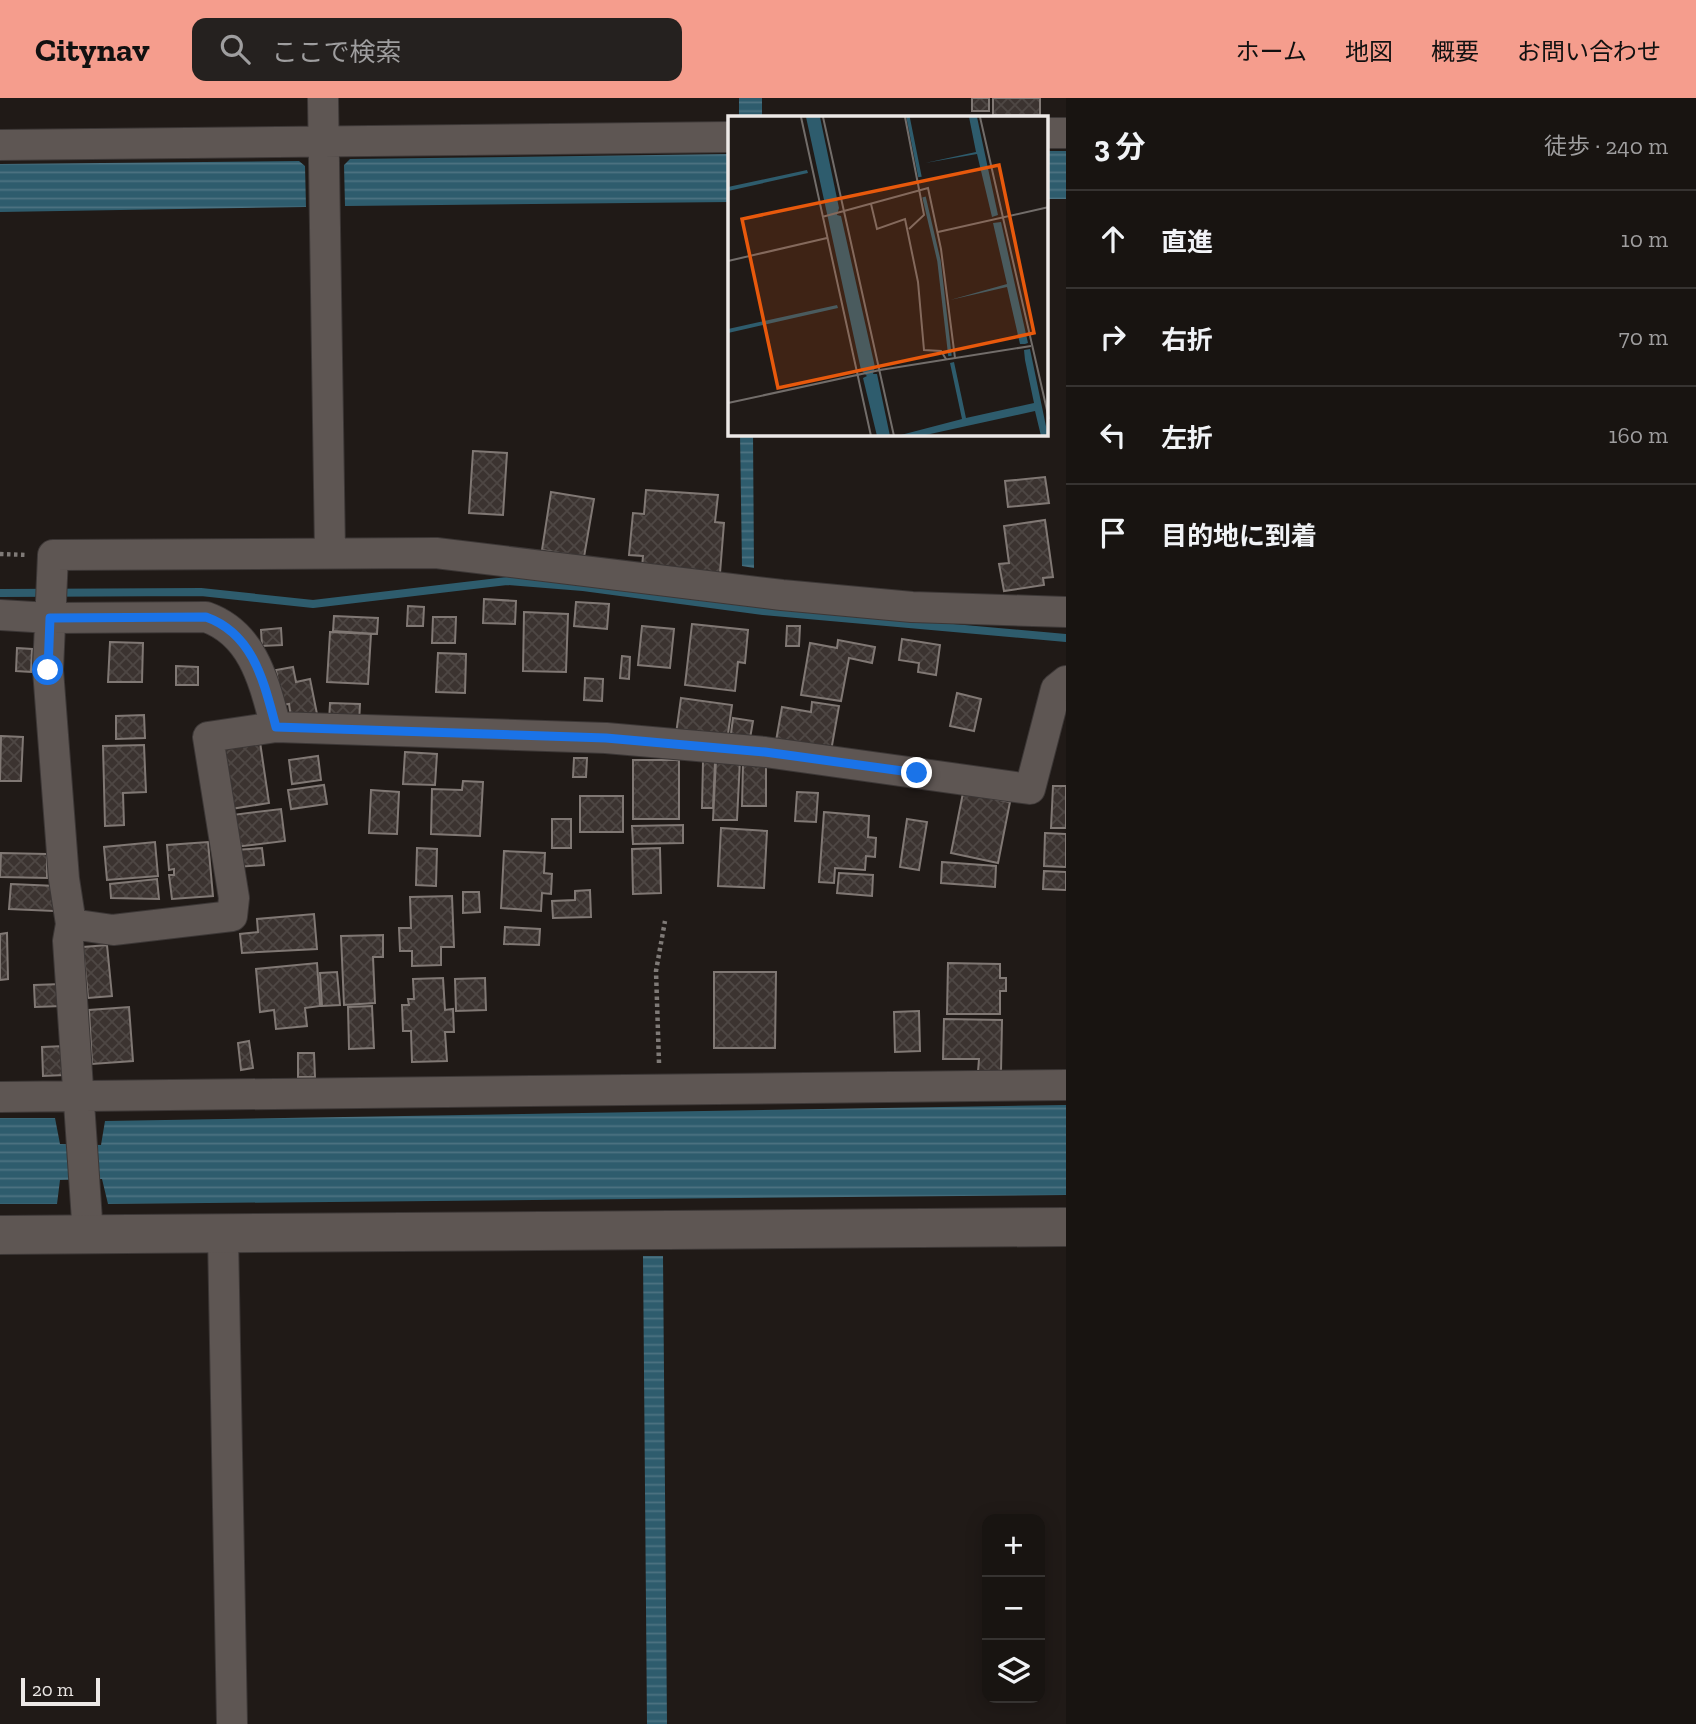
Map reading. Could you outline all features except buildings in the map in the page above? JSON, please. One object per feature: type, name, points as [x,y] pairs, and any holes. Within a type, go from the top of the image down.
[{"type":"street","points":[[323,98],[330,552]]},
{"type":"street","points":[[1048,133],[1066,133]]},
{"type":"street","points":[[0,145],[728,137]]},
{"type":"street","points":[[88,1235],[68,941],[71,924],[64,879],[49,683],[53,555],[330,552],[475,556],[782,595],[912,607],[1066,612]]},
{"type":"street","points":[[0,615],[51,603],[206,617],[224,623],[247,647],[262,676],[276,727]]},
{"type":"street","points":[[71,924],[113,930],[233,907],[208,737],[276,727],[500,733],[682,744],[765,752],[1030,789],[1056,690],[1066,681]]},
{"type":"street","points":[[0,1097],[1066,1085]]},
{"type":"street","points":[[0,1235],[1066,1227]]},
{"type":"street","points":[[223,1235],[232,1724]]},
{"type":"path","points":[[660,1089],[656,971],[665,921]]},
{"type":"water","points":[[739,98],[762,98],[762,116],[739,116]]},
{"type":"water","points":[[1048,151],[1066,151],[1066,199],[1048,199]]},
{"type":"water","points":[[728,154],[728,202],[345,206],[344,165],[350,159]]},
{"type":"water","points":[[299,161],[305,166],[306,207],[0,212],[0,164]]},
{"type":"water","points":[[740,436],[753,436],[754,568],[742,566]]},
{"type":"water","points":[[1066,1105],[1066,1195],[108,1204],[102,1179],[60,1180],[57,1204],[0,1204],[0,1118],[55,1118],[60,1144],[101,1145],[105,1121]]},
{"type":"water","points":[[643,1256],[663,1256],[667,1724],[647,1724]]},
{"type":"waterway","points":[[0,593],[201,592],[313,604],[507,581],[583,587],[763,611],[1066,638]]},
{"type":"route","points":[[48,670],[50,618],[206,617],[224,623],[247,647],[262,676],[276,727],[606,738],[765,752],[917,773]]}]
